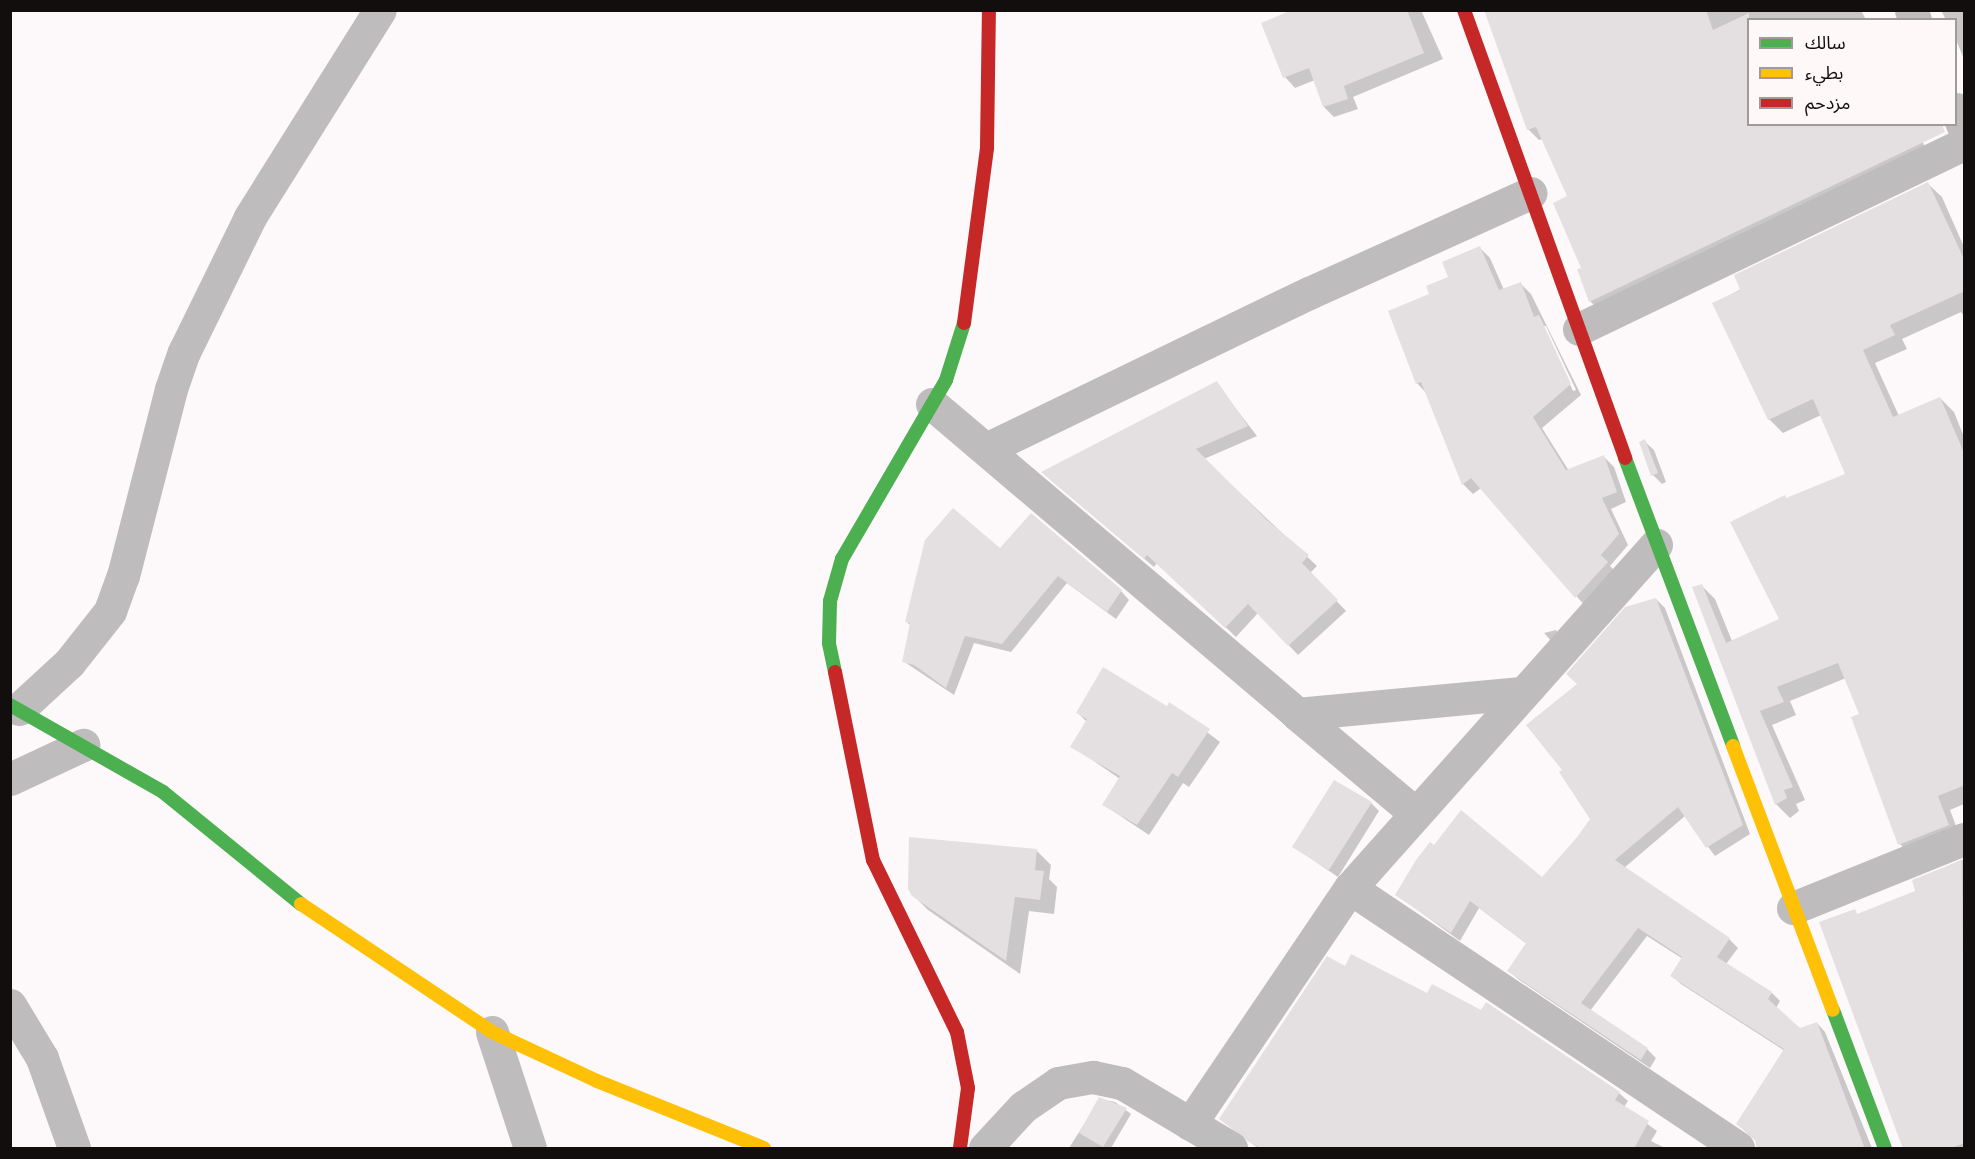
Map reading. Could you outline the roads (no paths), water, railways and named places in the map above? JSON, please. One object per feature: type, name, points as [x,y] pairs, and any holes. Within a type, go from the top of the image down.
[{"type":"street","points":[[380,10],[249,217],[184,352],[171,389],[123,576],[110,611],[69,663],[15,707],[163,792],[342,934],[492,1032],[588,1077],[764,1149]]},
{"type":"street","points":[[960,1149],[968,1088],[957,1032],[873,860],[829,642],[830,601],[842,559],[932,404],[958,350],[978,246],[988,137],[989,10]]},
{"type":"street","points":[[1464,10],[1656,544],[1885,1149]]},
{"type":"street","points":[[1957,111],[1965,129]]},
{"type":"street","points":[[1579,329],[1965,144]]},
{"type":"street","points":[[987,448],[1309,293],[1530,193]]},
{"type":"street","points":[[932,404],[987,448],[1416,813]]},
{"type":"street","points":[[1190,1124],[1350,888],[1521,693],[1656,544]]},
{"type":"street","points":[[1297,714],[1521,693]]},
{"type":"street","points":[[10,779],[83,745]]},
{"type":"street","points":[[1793,908],[1965,838]]},
{"type":"street","points":[[1350,888],[1738,1149]]},
{"type":"street","points":[[10,1005],[42,1058],[74,1149]]},
{"type":"street","points":[[492,1032],[530,1149]]},
{"type":"street","points":[[985,1149],[1023,1107],[1058,1083],[1094,1077],[1122,1083],[1231,1149]]}]
